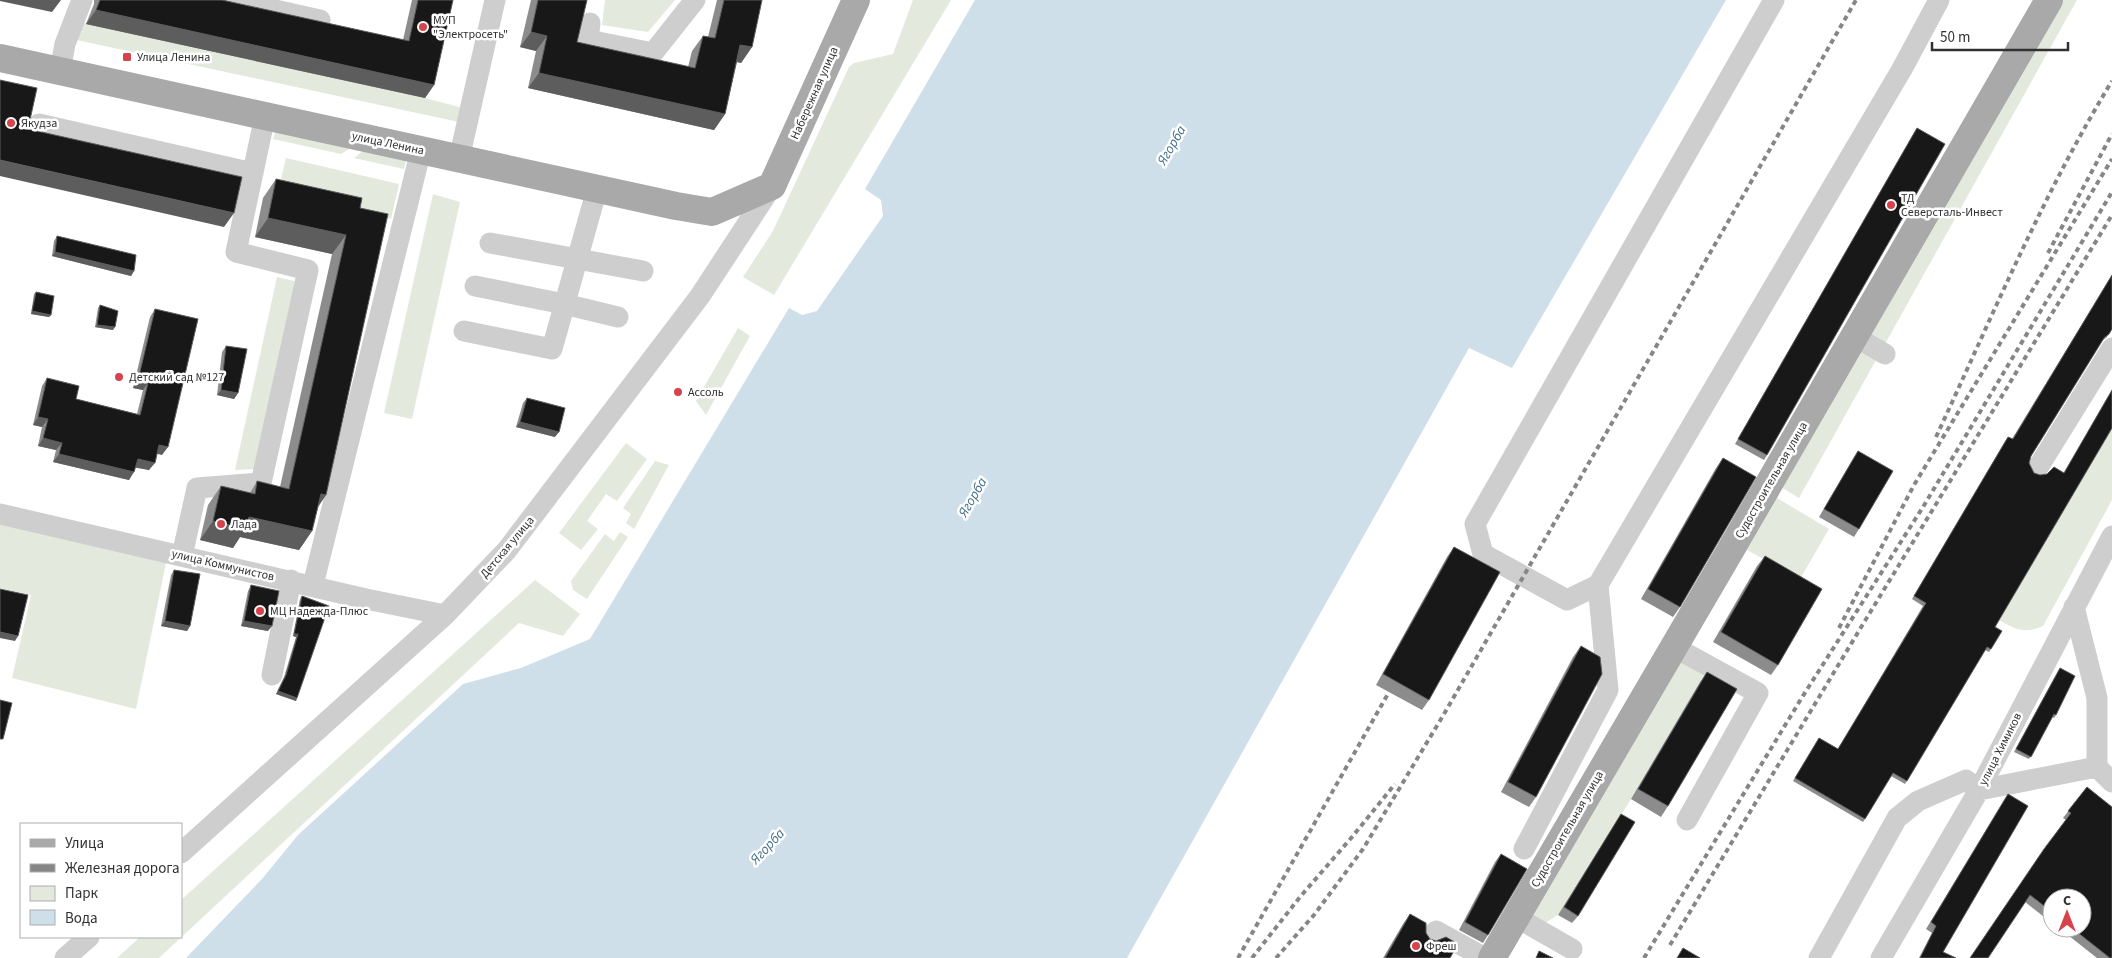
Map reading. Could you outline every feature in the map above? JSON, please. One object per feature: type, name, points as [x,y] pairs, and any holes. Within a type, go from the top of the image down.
[{"type":"main road","name":"Набережная улица","points":[[772,186],[856,0]]},
{"type":"main road","name":"Судостроительная улица","points":[[1492,958],[2049,0]]},
{"type":"main road","name":"улица Ленина","points":[[0,58],[597,189],[712,212],[772,186]]},
{"type":"street","points":[[60,71],[66,44],[82,0]]},
{"type":"street","points":[[230,0],[320,20]]},
{"type":"street","points":[[459,159],[495,0]]},
{"type":"street","points":[[590,23],[588,40],[653,53],[695,0]]},
{"type":"street","points":[[1774,0],[1475,524],[1483,554],[1567,600],[1598,585],[1902,69],[1939,0]]},
{"type":"street","points":[[182,556],[197,488],[261,483],[308,270],[236,252],[265,116]]},
{"type":"street","points":[[39,124],[252,173]]},
{"type":"street","points":[[314,585],[421,150]]},
{"type":"street","name":"Детская улица","points":[[182,852],[445,615],[507,550],[700,296],[772,186]]},
{"type":"street","points":[[464,331],[552,348],[597,189]]},
{"type":"street","points":[[490,243],[643,271]]},
{"type":"street","points":[[475,286],[618,317]]},
{"type":"street","points":[[1854,336],[1885,354]]},
{"type":"street","points":[[2040,466],[2112,348]]},
{"type":"street","name":"улица Коммунистов","points":[[0,514],[445,615]]},
{"type":"street","name":"улица Химиков","points":[[1881,958],[1973,785],[2112,536]]},
{"type":"street","points":[[272,675],[291,580]]},
{"type":"street","points":[[1524,849],[1608,690],[1598,585]]},
{"type":"street","points":[[1819,958],[1897,818],[1918,800],[1973,785],[2105,775],[2104,697],[2074,607]]},
{"type":"street","points":[[1674,647],[1758,694],[1687,820]]},
{"type":"street","points":[[1551,798],[1578,812]]},
{"type":"street","points":[[1516,917],[1572,949]]},
{"type":"street","points":[[1430,939],[1436,931],[1485,958]]},
{"type":"street","points":[[65,958],[88,938]]},
{"type":"green space","points":[[605,0],[675,0],[648,32],[602,25]]},
{"type":"green space","points":[[913,0],[951,0],[774,295],[743,277],[773,231],[849,67],[854,63],[893,54]]},
{"type":"green space","points":[[2062,0],[2077,0],[1799,498],[1781,487]]},
{"type":"green space","points":[[84,23],[463,108],[459,122],[72,39]]},
{"type":"green space","points":[[276,130],[352,147],[341,154],[273,139]]},
{"type":"green space","points":[[364,150],[406,160],[404,169],[354,158]]},
{"type":"green space","points":[[286,158],[399,184],[391,219],[278,192]]},
{"type":"green space","points":[[433,194],[460,202],[412,419],[384,413]]},
{"type":"green space","points":[[277,277],[298,282],[256,469],[235,470]]},
{"type":"green space","points":[[738,328],[750,336],[706,415],[696,401]]},
{"type":"green space","points":[[2112,427],[2112,500],[2043,626],[2031,630],[2021,630],[1999,620]]},
{"type":"green space","points":[[626,443],[647,459],[617,501],[606,494],[587,521],[598,529],[581,550],[559,533]]},
{"type":"green space","points":[[655,461],[669,465],[634,529],[626,523],[631,514],[623,508]]},
{"type":"green space","points":[[1777,498],[1829,529],[1800,579],[1747,550]]},
{"type":"green space","points":[[0,524],[166,563],[136,709],[12,678],[31,595],[0,588]]},
{"type":"green space","points":[[620,532],[628,537],[587,599],[573,590],[571,581],[605,534],[614,541]]},
{"type":"green space","points":[[535,580],[580,614],[563,636],[519,623],[182,937],[182,899]]},
{"type":"green space","points":[[1680,658],[1706,672],[1631,799],[1558,915],[1545,923],[1528,917]]},
{"type":"green space","points":[[139,938],[180,938],[159,958],[117,958]]},
{"type":"water","name":"Ягорба","points":[[975,0],[1726,0],[1512,368],[1469,348],[1127,958],[186,958],[262,879],[298,835],[463,684],[521,668],[590,639],[789,308],[802,315],[817,311],[883,216],[881,200],[865,189]]},
{"type":"building","points":[[100,0],[222,0],[409,41],[418,0],[453,0],[434,85],[96,10]]},
{"type":"building","points":[[538,0],[587,0],[577,42],[695,68],[703,36],[715,38],[724,0],[762,0],[752,47],[740,45],[725,114],[539,73],[547,36],[531,32]]},
{"type":"building","points":[[0,80],[37,88],[28,129],[242,177],[234,213],[0,160]]},
{"type":"building","points":[[1917,128],[1945,144],[1767,455],[1738,439]]},
{"type":"building","points":[[276,179],[362,198],[360,208],[388,214],[326,495],[321,494],[312,531],[249,517],[246,529],[213,521],[221,486],[255,494],[257,481],[289,489],[346,235],[268,218]]},
{"type":"building","points":[[57,236],[136,255],[134,271],[55,252]]},
{"type":"building","points":[[2112,275],[2112,329],[2104,338],[2031,456],[2029,463],[2034,473],[2040,475],[2047,474],[2054,467],[2064,473],[2112,390],[2112,428],[1995,627],[2002,631],[1991,649],[1987,647],[1907,781],[1893,773],[1865,819],[1795,778],[1819,738],[1838,749],[1926,603],[1914,596],[2008,437],[2013,439]]},
{"type":"building","points":[[36,292],[54,296],[51,315],[32,311]]},
{"type":"building","points":[[100,305],[118,311],[115,327],[97,325]]},
{"type":"building","points":[[155,309],[198,319],[168,447],[159,445],[155,463],[138,459],[134,472],[59,454],[62,443],[43,438],[48,419],[38,417],[47,378],[79,386],[76,399],[140,415],[148,383],[138,380]]},
{"type":"building","points":[[226,346],[247,349],[238,393],[221,390]]},
{"type":"building","points":[[527,398],[565,408],[559,432],[520,422]]},
{"type":"building","points":[[1858,451],[1893,471],[1859,529],[1824,509]]},
{"type":"building","points":[[1723,458],[1756,477],[1680,607],[1648,589]]},
{"type":"building","points":[[1454,547],[1500,572],[1429,700],[1383,674]]},
{"type":"building","points":[[1765,556],[1822,589],[1778,665],[1721,632]]},
{"type":"building","points":[[174,570],[200,574],[190,626],[165,621]]},
{"type":"building","name":"МЦ Надежда-Плюс","points":[[251,585],[279,591],[272,626],[244,621]]},
{"type":"building","points":[[0,589],[28,595],[18,636],[0,632]]},
{"type":"building","points":[[302,596],[329,606],[297,698],[278,691],[286,675],[298,634],[294,634]]},
{"type":"building","points":[[1581,646],[1600,657],[1602,674],[1536,797],[1508,782]]},
{"type":"building","points":[[2060,668],[2075,676],[2056,715],[2054,714],[2031,757],[2016,749]]},
{"type":"building","points":[[1707,672],[1737,689],[1668,806],[1638,789]]},
{"type":"building","points":[[0,700],[12,703],[3,739],[0,739]]},
{"type":"building","points":[[2087,787],[2112,807],[2112,958],[2085,938],[2092,938],[2092,888],[2042,888],[2042,904],[2030,895],[1988,958],[1970,958],[2044,849],[2071,813],[2068,811]]},
{"type":"building","points":[[2008,794],[2028,806],[1943,952],[1956,958],[1920,958],[1936,926],[1931,922]]},
{"type":"building","points":[[1621,814],[1635,822],[1578,916],[1564,907]]},
{"type":"building","points":[[1501,854],[1527,869],[1488,935],[1465,922]]},
{"type":"building","name":"Фреш","points":[[1410,914],[1426,923],[1426,933],[1430,939],[1436,941],[1446,937],[1458,944],[1450,958],[1385,958]]},
{"type":"building","points":[[1683,948],[1700,958],[1677,958]]},
{"type":"building","points":[[1539,951],[1553,958],[1536,958]]},
{"type":"railway","points":[[1276,958],[1314,915],[1363,849],[1444,714],[1856,0]]},
{"type":"railway","points":[[1936,437],[1998,301],[2063,167],[2112,81]]},
{"type":"railway","points":[[2048,253],[2112,134]]},
{"type":"railway","points":[[1839,628],[1914,485],[2112,159]]},
{"type":"railway","points":[[1644,958],[1801,699],[1923,507],[2112,192]]},
{"type":"railway","points":[[1670,945],[2112,215]]},
{"type":"railway","points":[[1238,958],[1389,692]]},
{"type":"railway","points":[[1252,958],[1300,897],[1395,784]]},
{"type":"place","name":"МУП \"Электросеть\"","points":[[423,27]]},
{"type":"place","name":"Улица Ленина","points":[[127,57]]},
{"type":"place","name":"Якудза","points":[[11,123]]},
{"type":"place","name":"ТД Северсталь-Инвест","points":[[1891,205]]},
{"type":"place","name":"Детский сад №127","points":[[119,377]]},
{"type":"place","name":"Ассоль","points":[[678,392]]},
{"type":"place","name":"Лада","points":[[221,524]]},
{"type":"place","name":"МЦ Надежда-Плюс","points":[[260,611]]},
{"type":"place","name":"Фреш","points":[[1416,946]]}]
